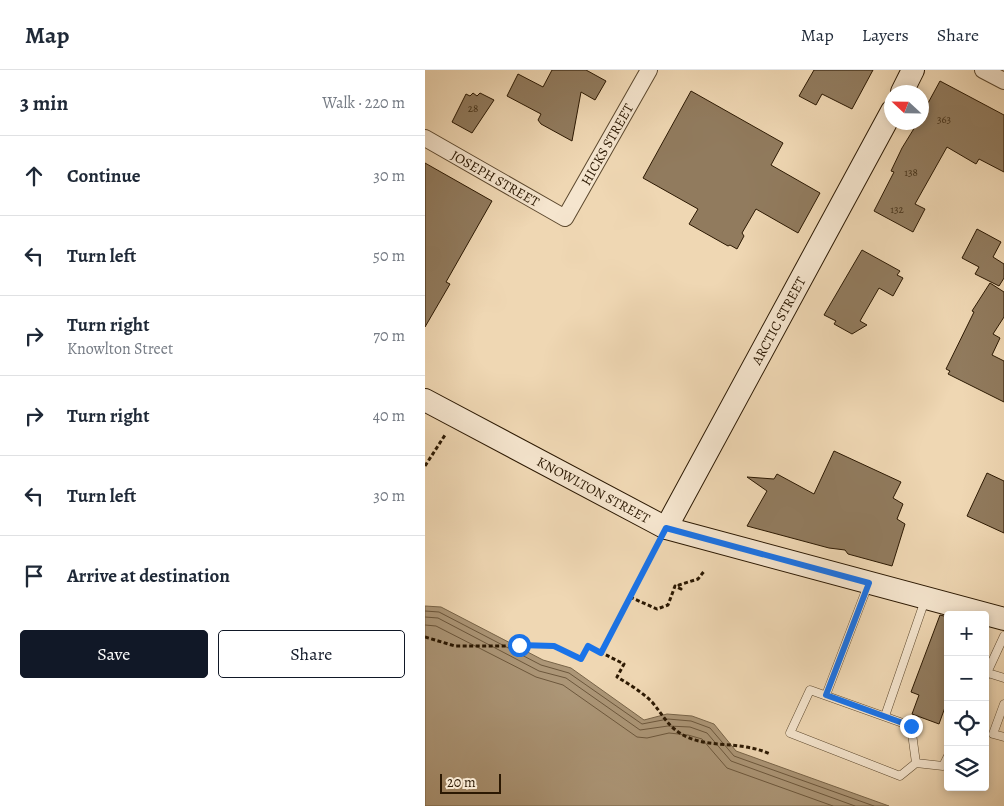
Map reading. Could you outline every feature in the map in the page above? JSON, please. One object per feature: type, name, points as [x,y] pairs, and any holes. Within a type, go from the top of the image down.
[{"type":"main road","points":[[906,85],[913,70]]},
{"type":"main road","name":"ARCTIC STREET","points":[[666,528],[884,124]]},
{"type":"main road","name":"KNOWLTON STREET","points":[[425,400],[666,528],[1004,619]]},
{"type":"street","name":"HICKS STREET","points":[[565,218],[649,70]]},
{"type":"street","points":[[983,70],[1004,81]]},
{"type":"street","name":"JOSEPH STREET","points":[[425,138],[565,218]]},
{"type":"lane","points":[[826,695],[869,583]]},
{"type":"lane","points":[[885,716],[926,598]]},
{"type":"lane","points":[[989,668],[1004,636]]},
{"type":"lane","points":[[989,676],[1004,678]]},
{"type":"lane","points":[[917,763],[911,726],[810,690],[790,733],[900,776],[917,763],[943,766],[944,764]]},
{"type":"lane","points":[[1004,704],[993,734],[1004,737]]},
{"type":"path","points":[[425,466],[455,416]]},
{"type":"path","points":[[601,653],[666,528]]},
{"type":"path","points":[[630,597],[657,609],[668,605],[675,586],[681,589],[679,585],[698,579],[705,570]]},
{"type":"path","points":[[425,637],[455,646],[554,646],[581,659],[588,646],[623,664],[617,677],[644,695],[674,728],[686,736],[699,741],[755,747],[770,754]]},
{"type":"water","points":[[425,606],[441,607],[543,660],[571,668],[644,720],[667,714],[692,716],[714,724],[736,751],[889,806],[425,806]]},
{"type":"building","points":[[552,70],[586,70],[606,81],[595,100],[581,92],[572,141],[541,124],[538,120],[541,114],[507,96],[518,74],[543,87]]},
{"type":"building","points":[[814,70],[873,70],[852,109],[822,94],[816,105],[799,96]]},
{"type":"building","points":[[940,81],[1004,115],[1004,172],[979,159],[976,164],[947,147],[915,204],[925,209],[913,232],[874,211],[894,172],[891,171],[902,148],[913,130],[929,130],[929,101]]},
{"type":"building","points":[[691,91],[783,143],[771,165],[820,193],[798,233],[756,209],[742,233],[744,236],[737,249],[730,245],[728,246],[689,224],[698,209],[643,178]]},
{"type":"building","points":[[473,93],[477,96],[480,93],[494,100],[472,133],[452,122],[466,94],[470,96]]},
{"type":"building","points":[[425,163],[492,201],[446,282],[450,284],[425,327]]},
{"type":"building","points":[[977,229],[1001,242],[993,257],[1004,264],[1004,278],[999,286],[975,274],[979,267],[962,258]]},
{"type":"building","points":[[862,250],[900,271],[897,275],[903,278],[893,296],[879,288],[860,321],[867,325],[852,334],[834,324],[836,321],[824,315]]},
{"type":"building","points":[[990,283],[1004,292],[1004,317],[993,334],[1000,338],[992,355],[1004,361],[1004,402],[948,374],[950,371],[946,369],[974,312],[972,311]]},
{"type":"building","points":[[834,451],[901,482],[893,498],[903,504],[897,519],[905,524],[892,566],[848,554],[845,550],[829,548],[747,526],[767,491],[747,477],[774,479],[777,474],[814,494]]},
{"type":"building","points":[[987,473],[1004,481],[1004,533],[967,516]]},
{"type":"building","points":[[940,615],[944,616],[944,710],[939,724],[912,714],[919,695],[911,692]]},
{"type":"route","points":[[519,645],[554,646],[581,659],[588,646],[601,653],[666,528],[869,583],[826,695],[911,726]]}]
